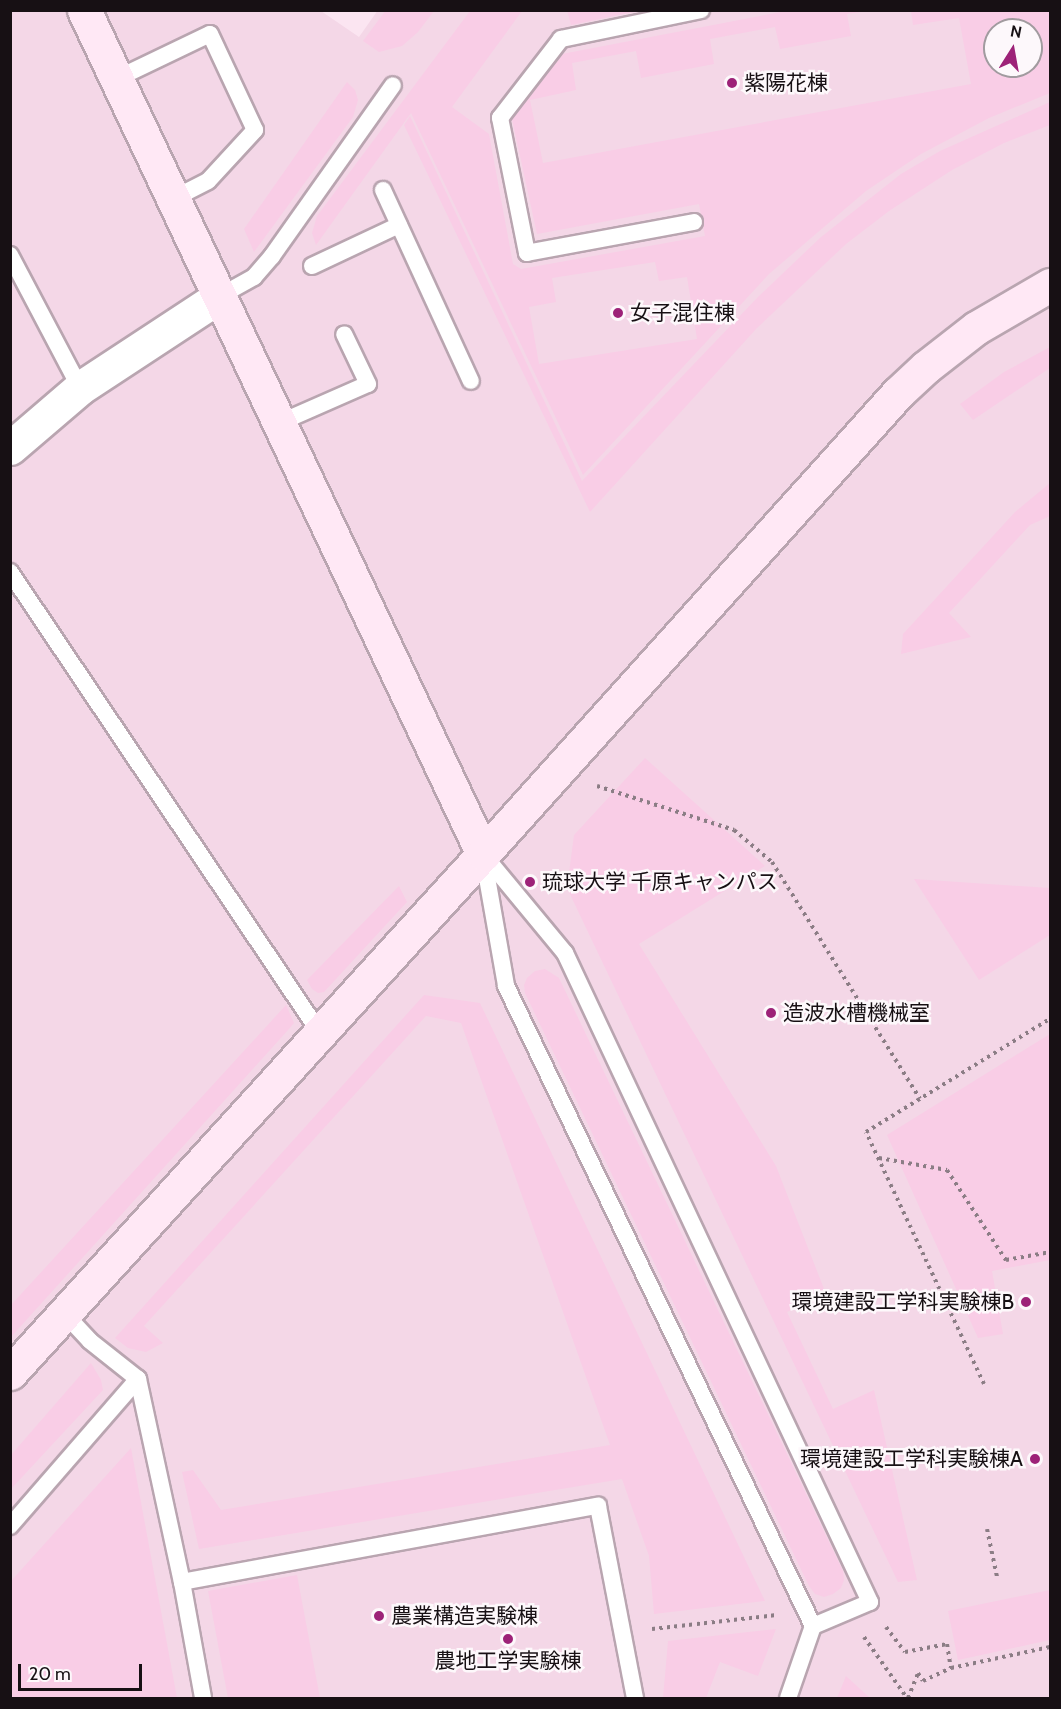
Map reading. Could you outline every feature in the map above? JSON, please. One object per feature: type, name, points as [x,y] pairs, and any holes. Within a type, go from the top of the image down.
[{"type":"street","points":[[84,10],[483,854]]},
{"type":"street","points":[[10,1373],[483,854],[898,393],[926,367],[976,328],[1050,285]]},
{"type":"street","points":[[10,448],[80,388],[220,296]]},
{"type":"lane","points":[[694,222],[527,253],[500,118],[561,39],[701,10]]},
{"type":"lane","points":[[116,79],[210,34],[255,130],[208,181],[174,198]]},
{"type":"lane","points":[[220,296],[254,277],[272,256],[393,86]]},
{"type":"lane","points":[[383,190],[471,381]]},
{"type":"lane","points":[[312,266],[399,225]]},
{"type":"lane","points":[[10,255],[80,388]]},
{"type":"lane","points":[[279,423],[368,384],[344,334]]},
{"type":"lane","points":[[10,572],[320,1033]]},
{"type":"lane","points":[[483,854],[565,953],[870,1602],[813,1626]]},
{"type":"lane","points":[[483,854],[506,986],[813,1626],[788,1698]]},
{"type":"lane","points":[[64,1313],[90,1341],[138,1378],[182,1582],[203,1698]]},
{"type":"lane","points":[[10,1526],[138,1378]]},
{"type":"lane","points":[[182,1582],[598,1506],[635,1698]]},
{"type":"path","points":[[591,784],[734,830],[772,862],[921,1099]]},
{"type":"path","points":[[984,1384],[866,1132],[1050,1018]]},
{"type":"path","points":[[878,1158],[946,1170],[1006,1260],[1050,1252]]},
{"type":"path","points":[[987,1529],[997,1577]]},
{"type":"path","points":[[870,1602],[905,1652],[947,1644],[951,1668]]},
{"type":"path","points":[[847,1612],[908,1698]]},
{"type":"path","points":[[622,1633],[782,1615]]},
{"type":"path","points":[[908,1698],[918,1673],[923,1681],[951,1668],[1050,1647]]},
{"type":"shaded area","name":"琉球大学 千原キャンパス","points":[[378,10],[1050,11],[1050,1698],[11,1698],[11,11],[321,11],[359,37]]},
{"type":"shaded area","points":[[386,10],[434,11],[418,32],[402,46],[379,52],[363,41]]},
{"type":"shaded area","points":[[567,10],[638,10],[638,11],[571,25]]},
{"type":"shaded area","points":[[470,11],[522,11],[452,107],[489,134],[513,264],[521,269],[705,236],[699,204],[537,234],[512,119],[562,54],[786,11],[868,11],[847,14],[851,36],[780,49],[775,27],[710,39],[714,64],[641,78],[636,51],[572,63],[576,90],[530,100],[543,163],[971,84],[959,18],[913,25],[911,11],[1050,11],[1050,93],[989,118],[921,154],[866,191],[769,274],[583,475],[411,113],[316,245],[312,233],[317,216]],"holes":[[[655,262],[659,281],[687,277],[697,339],[539,364],[529,307],[556,302],[552,278]]]},
{"type":"shaded area","points":[[347,82],[355,90],[358,100],[353,117],[254,252],[244,229]]},
{"type":"shaded area","points":[[1050,102],[1050,125],[1004,143],[952,170],[889,211],[846,244],[757,328],[590,512],[404,125],[410,116],[582,481],[758,297],[821,237],[901,174],[940,151]]},
{"type":"shaded area","points":[[1050,347],[1050,368],[973,420],[960,404],[1004,372]]},
{"type":"shaded area","points":[[1050,483],[1050,516],[1030,525],[949,613],[971,637],[901,654],[903,634],[1015,512]]},
{"type":"shaded area","points":[[645,758],[765,866],[639,944],[776,1166],[826,1294],[787,1312],[833,1409],[874,1390],[917,1580],[898,1582],[567,888],[574,835]]},
{"type":"shaded area","points":[[914,879],[1050,888],[1050,935],[979,980]]},
{"type":"shaded area","points":[[399,886],[407,902],[324,992],[318,993],[312,989],[307,980]]},
{"type":"shaded area","points":[[545,969],[559,978],[843,1571],[844,1580],[841,1588],[833,1594],[824,1597],[815,1594],[809,1586],[525,993],[524,985],[527,978],[535,971]]},
{"type":"shaded area","points":[[424,995],[480,1003],[765,1601],[654,1614],[649,1556],[622,1479],[199,1549],[182,1472],[193,1470],[221,1510],[610,1445],[461,1023],[426,1016],[144,1326],[163,1343],[146,1352],[128,1348],[115,1338]]},
{"type":"shaded area","points":[[286,1005],[294,1023],[11,1337],[11,1305]]},
{"type":"shaded area","points":[[1050,1034],[1050,1260],[992,1271],[1003,1334],[978,1338],[887,1135]]},
{"type":"shaded area","points":[[91,1363],[101,1380],[103,1390],[11,1489],[11,1455]]},
{"type":"shaded area","points":[[131,1448],[177,1698],[11,1698],[11,1581]]},
{"type":"shaded area","points":[[297,1575],[320,1698],[228,1698],[208,1591]]},
{"type":"shaded area","points":[[1050,1590],[1050,1640],[958,1660],[948,1611]]},
{"type":"shaded area","points":[[776,1629],[758,1676],[720,1662],[706,1698],[663,1698],[668,1641]]},
{"type":"shaded area","points":[[846,1676],[870,1698],[837,1698]]},
{"type":"place","name":"紫陽花棟","points":[[732,83]]},
{"type":"place","name":"女子混住棟","points":[[618,313]]},
{"type":"place","name":"琉球大学 千原キャンパス","points":[[530,882]]},
{"type":"place","name":"造波水槽機械室","points":[[771,1013]]},
{"type":"place","name":"環境建設工学科実験棟B","points":[[1026,1302]]},
{"type":"place","name":"環境建設工学科実験棟A","points":[[1035,1459]]},
{"type":"place","name":"農業構造実験棟","points":[[379,1616]]},
{"type":"place","name":"農地工学実験棟","points":[[508,1639]]}]
